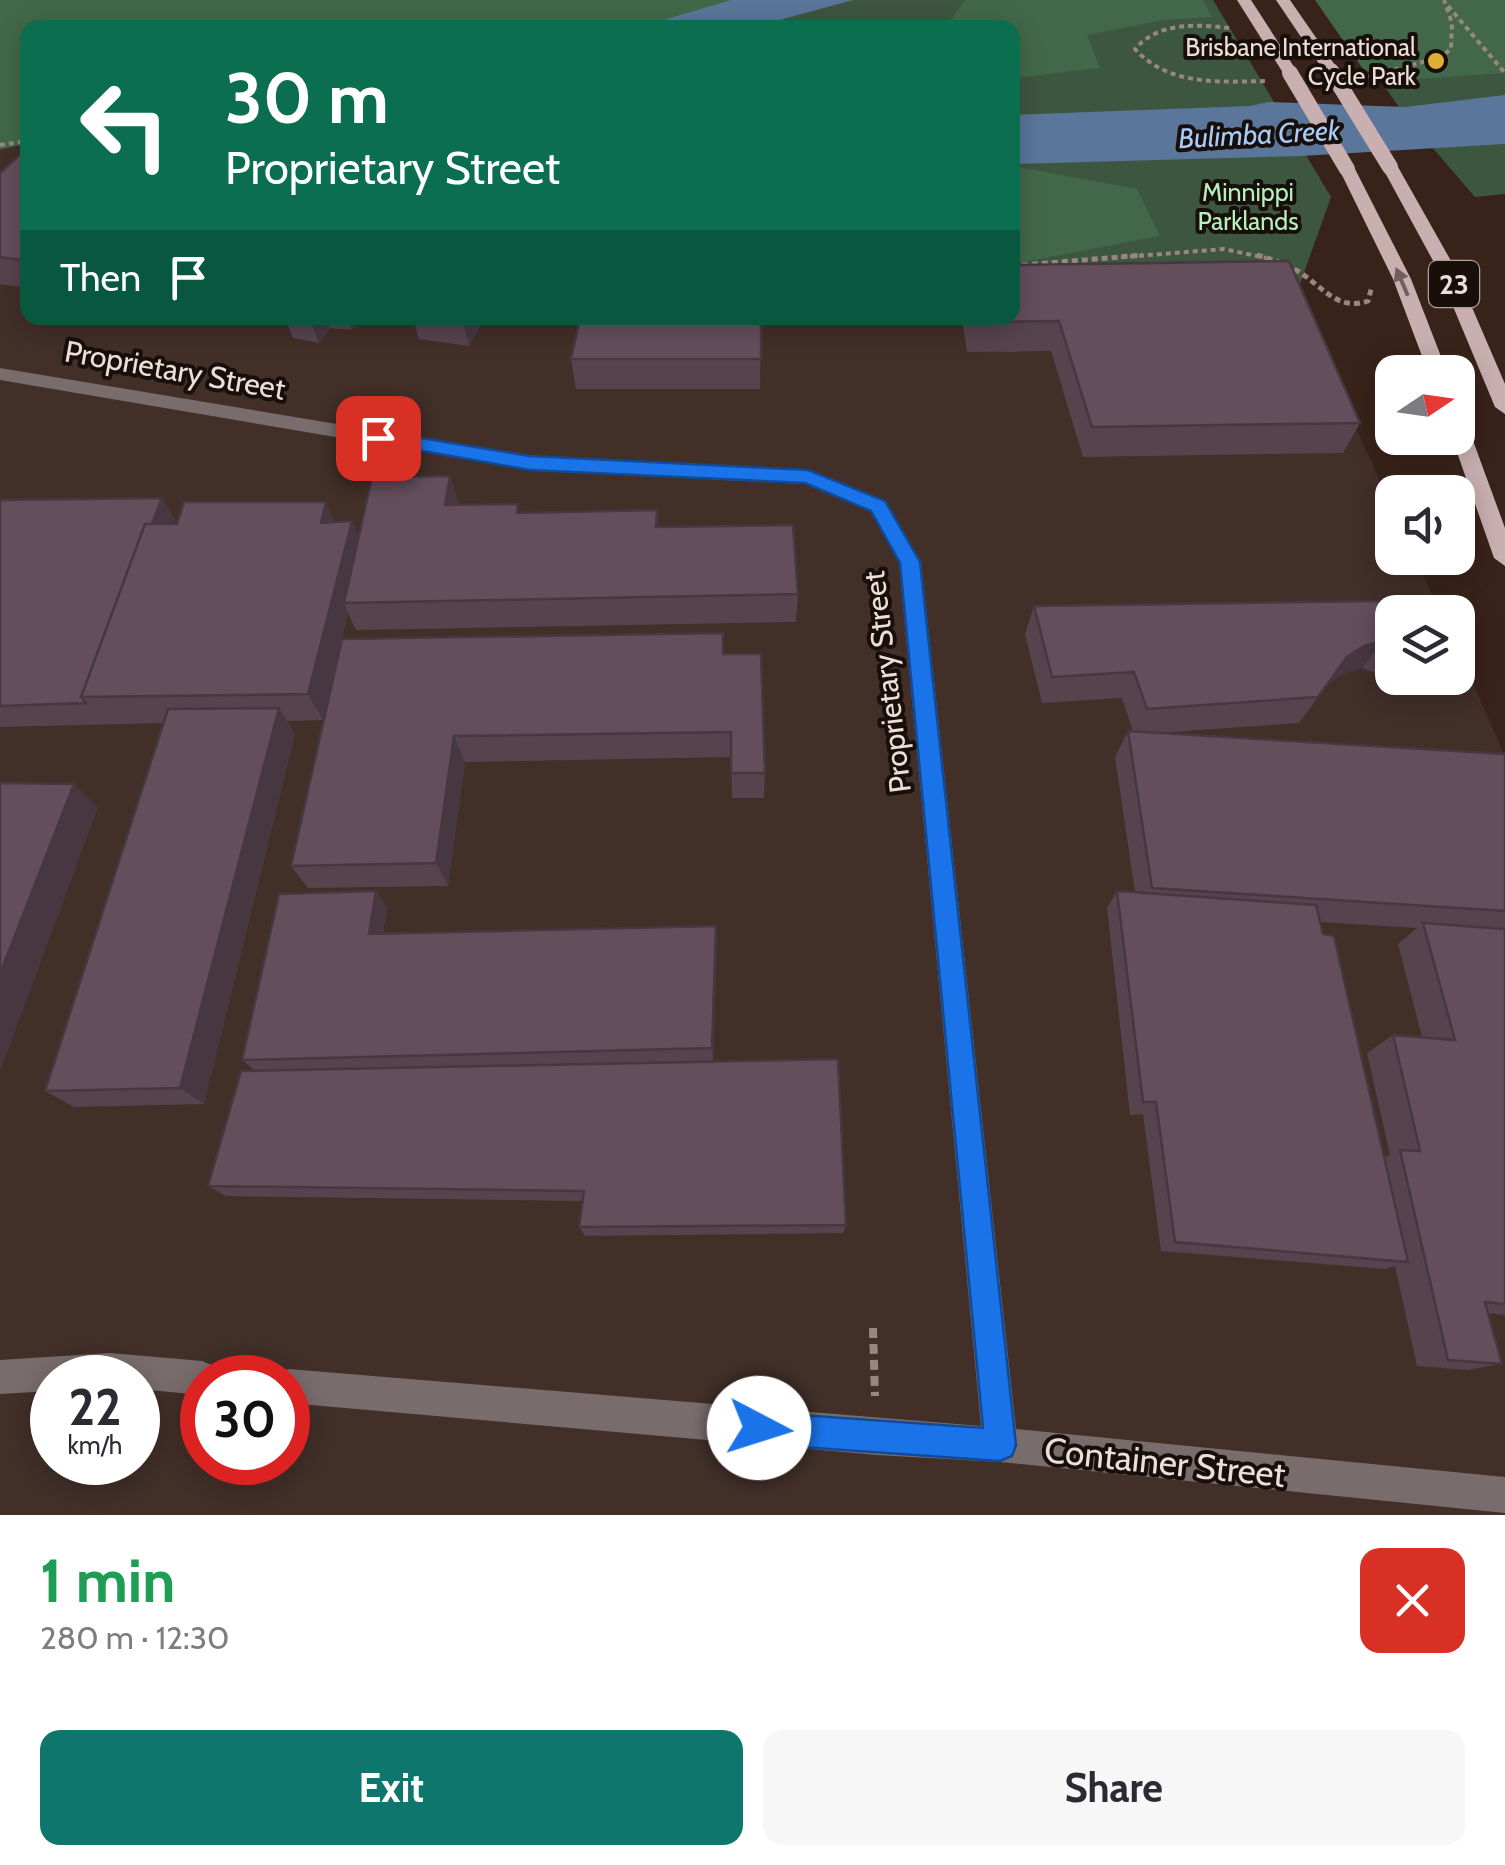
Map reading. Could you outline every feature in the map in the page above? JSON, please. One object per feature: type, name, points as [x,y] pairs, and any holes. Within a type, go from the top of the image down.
[{"type":"main road","name":"23","points":[[1244,0],[1347,169],[1402,279],[1431,355]]},
{"type":"main road","name":"23","points":[[1283,0],[1390,167],[1446,268],[1505,406]]},
{"type":"main road","points":[[1468,455],[1505,558]]},
{"type":"street","name":"Proprietary Street","points":[[0,374],[530,463],[808,477],[878,506],[910,562],[1000,1445]]},
{"type":"street","points":[[0,1377],[110,1370],[180,1376]]},
{"type":"street","name":"Container Street","points":[[310,1388],[876,1438],[1000,1445],[1505,1495]]},
{"type":"path","points":[[1444,1],[1505,73]]},
{"type":"path","points":[[1020,265],[1224,249],[1253,254],[1299,271],[1334,300],[1356,306],[1368,301],[1372,288],[1369,276]]},
{"type":"path","points":[[873,1328],[876,1438]]},
{"type":"shaded area","points":[[20,146],[20,325],[1020,325],[1020,317],[1296,295],[1377,475],[1375,575],[1423,575],[1432,595],[1375,595],[1375,695],[1475,695],[1475,688],[1505,756],[1505,1515],[0,1515],[0,150]]},
{"type":"green space","name":"Minnippi Parklands","points":[[0,0],[1213,0],[1331,197],[1296,295],[1020,276],[1020,20],[20,20],[20,146],[0,150]]},
{"type":"green space","points":[[0,0],[731,0],[667,20],[20,20],[20,145],[0,149]]},
{"type":"green space","points":[[965,0],[1203,0],[1212,17],[1163,20],[1087,35],[1100,68],[1020,77],[1020,20],[947,20]]},
{"type":"green space","name":"Brisbane International Cycle Park","points":[[1315,0],[1505,0],[1505,73],[1387,81],[1363,69]]},
{"type":"green space","name":"Brisbane International Cycle Park","points":[[1323,0],[1505,0],[1505,122],[1414,128]]},
{"type":"green space","points":[[1505,144],[1505,194],[1475,197],[1431,146]]},
{"type":"green space","points":[[1020,167],[1137,189],[1160,236],[1020,263]]},
{"type":"water","points":[[731,0],[853,0],[780,20],[664,20]]},
{"type":"water","name":"Bulimba Creek","points":[[1505,95],[1505,144],[1301,156],[1020,164],[1020,115],[1250,106],[1268,102],[1405,107]]},
{"type":"building","points":[[20,154],[20,260],[0,257],[0,173]]},
{"type":"building","points":[[1289,261],[1360,423],[1092,427],[1059,321],[1020,321],[1020,265]]},
{"type":"building","points":[[578,325],[761,325],[761,359],[571,359]]},
{"type":"building","points":[[450,476],[445,505],[518,504],[517,513],[657,510],[656,527],[793,525],[798,594],[344,603],[372,477]]},
{"type":"building","points":[[162,498],[152,524],[145,524],[81,697],[86,703],[0,706],[0,500]]},
{"type":"building","points":[[184,502],[326,502],[321,523],[352,521],[308,694],[81,697],[145,524],[177,524]]},
{"type":"building","points":[[1375,601],[1375,643],[1347,657],[1318,697],[1147,709],[1134,672],[1052,677],[1034,606]]},
{"type":"building","points":[[723,633],[723,654],[761,654],[765,773],[731,773],[731,732],[454,736],[436,863],[291,866],[342,639]]},
{"type":"building","points":[[279,708],[180,1088],[45,1091],[168,709]]},
{"type":"building","points":[[1128,731],[1505,754],[1505,911],[1152,888]]},
{"type":"building","points":[[0,783],[74,784],[0,974]]},
{"type":"building","points":[[376,891],[369,934],[716,926],[712,1048],[242,1060],[279,894]]},
{"type":"building","points":[[1117,891],[1316,905],[1323,934],[1334,936],[1408,1262],[1175,1242],[1156,1102],[1143,1102]]},
{"type":"building","points":[[1423,923],[1505,929],[1505,1304],[1485,1302],[1502,1364],[1448,1360],[1400,1150],[1420,1151],[1393,1035],[1455,1040]]},
{"type":"building","points":[[838,1059],[846,1225],[579,1227],[584,1191],[208,1186],[241,1071]]},
{"type":"place","name":"Brisbane International Cycle Park","points":[[1436,61]]},
{"type":"route","points":[[378,438],[530,463],[808,477],[878,506],[910,562],[1000,1445],[759,1428]]}]
